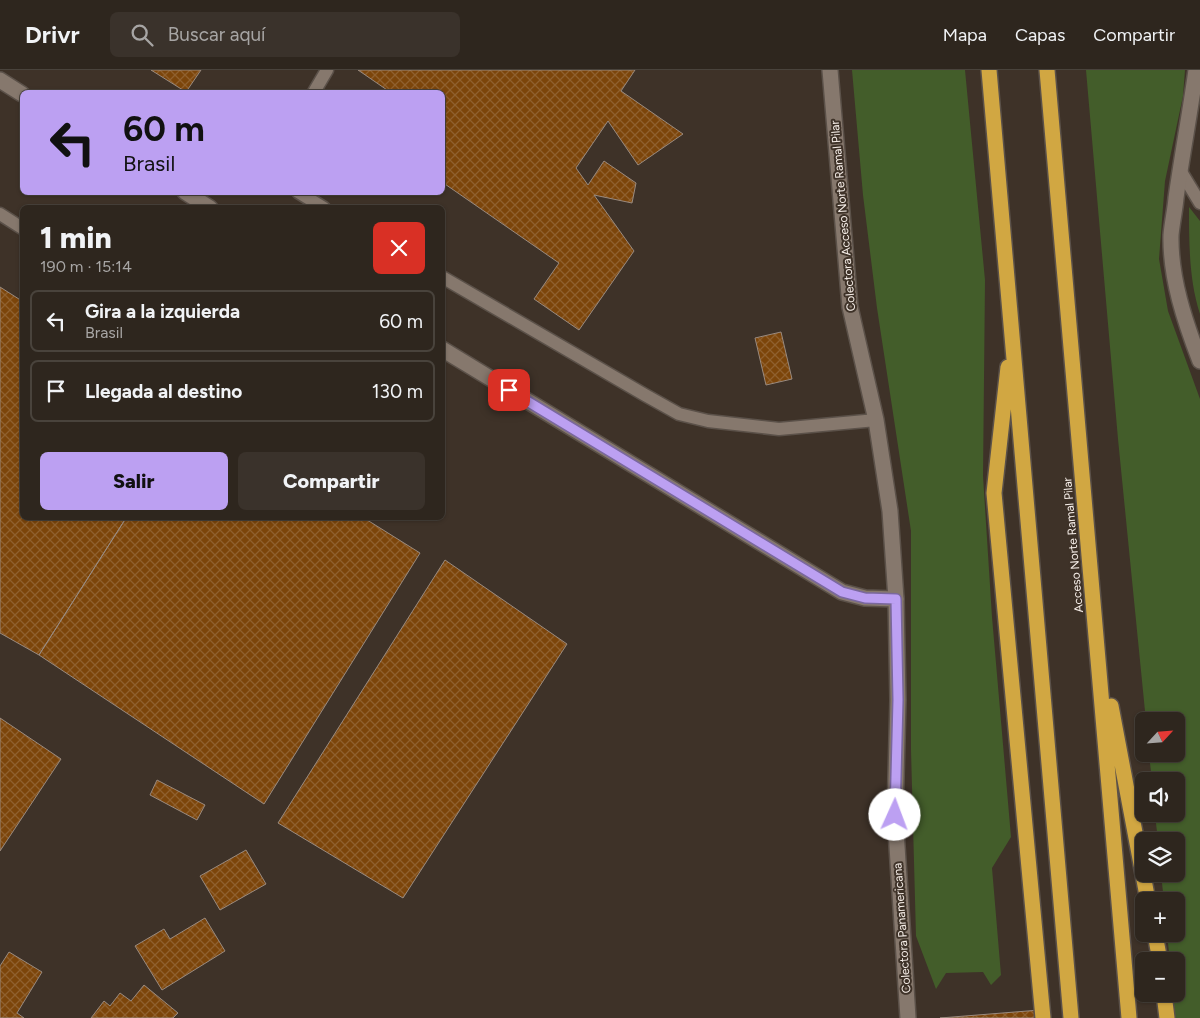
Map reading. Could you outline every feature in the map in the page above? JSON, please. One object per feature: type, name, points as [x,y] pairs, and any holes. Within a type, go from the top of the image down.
[{"type":"highway","points":[[989,70],[1071,1018]]},
{"type":"highway","name":"Acceso Norte Ramal Pilar","points":[[1048,70],[1129,1018]]},
{"type":"highway","points":[[1012,331],[994,493],[1042,1018]]},
{"type":"highway","points":[[1095,626],[1146,892]]},
{"type":"highway","points":[[1165,1002],[1166,1018]]},
{"type":"street","name":"Colectora Acceso Norte Ramal Pilar","points":[[830,70],[850,307],[876,420],[890,512],[896,599]]},
{"type":"street","points":[[1196,70],[1171,236],[1173,266],[1178,295],[1200,361]]},
{"type":"street","points":[[0,80],[20,93]]},
{"type":"street","points":[[190,195],[205,205]]},
{"type":"street","points":[[445,351],[842,592],[865,598],[896,599]]},
{"type":"street","name":"Colectora Panamericana","points":[[896,599],[898,700],[895,815],[908,1018]]},
{"type":"lane","points":[[315,90],[327,70]]},
{"type":"lane","points":[[1180,170],[1200,203]]},
{"type":"lane","points":[[303,195],[319,205]]},
{"type":"lane","points":[[0,214],[20,227]]},
{"type":"lane","points":[[445,279],[679,414],[708,421],[779,429],[876,420]]},
{"type":"green space","points":[[852,70],[965,70],[985,280],[983,476],[992,617],[1011,837],[992,868],[1001,975],[991,985],[983,972],[946,973],[936,989],[916,936],[911,750],[911,531],[877,308],[863,195]]},
{"type":"green space","points":[[1086,70],[1185,70],[1183,96],[1165,181],[1159,259],[1168,311],[1200,399],[1200,1018],[1175,1018],[1174,1002],[1185,1002],[1185,952],[1169,952],[1168,942],[1185,942],[1185,892],[1163,892],[1162,882],[1185,882],[1185,832],[1157,832],[1156,822],[1185,822],[1185,772],[1151,772],[1150,762],[1185,762],[1185,712],[1145,712],[1118,439]]},
{"type":"green space","points":[[1189,207],[1200,221],[1200,314],[1192,275]]},
{"type":"building","points":[[151,70],[201,70],[187,90],[183,90]]},
{"type":"building","points":[[358,70],[635,70],[621,91],[683,134],[638,165],[608,121],[576,168],[588,185],[604,161],[636,183],[632,203],[594,195],[634,251],[579,330],[534,299],[559,263],[445,184],[445,90],[387,90]]},
{"type":"building","points":[[0,287],[20,300],[20,520],[125,520],[39,655],[0,633]]},
{"type":"building","points":[[781,332],[792,379],[766,385],[755,338]]},
{"type":"building","points":[[125,520],[367,520],[420,553],[264,804],[39,655]]},
{"type":"building","points":[[445,560],[567,644],[403,898],[278,823]]},
{"type":"building","points":[[0,718],[61,759],[0,851]]},
{"type":"building","points":[[157,780],[205,805],[197,820],[150,795]]},
{"type":"building","points":[[246,850],[266,884],[220,910],[200,876]]},
{"type":"building","points":[[205,918],[225,951],[162,990],[135,946],[164,929],[170,939]]},
{"type":"building","points":[[9,952],[42,972],[17,1013],[24,1018],[0,1018],[0,966]]},
{"type":"building","points":[[144,985],[178,1013],[173,1018],[91,1018],[104,1001],[110,1006],[120,993],[131,1001]]},
{"type":"building","points":[[1040,1010],[1041,1018],[940,1018]]},
{"type":"route","points":[[509,390],[842,592],[865,598],[896,599],[898,700],[895,815]]}]
